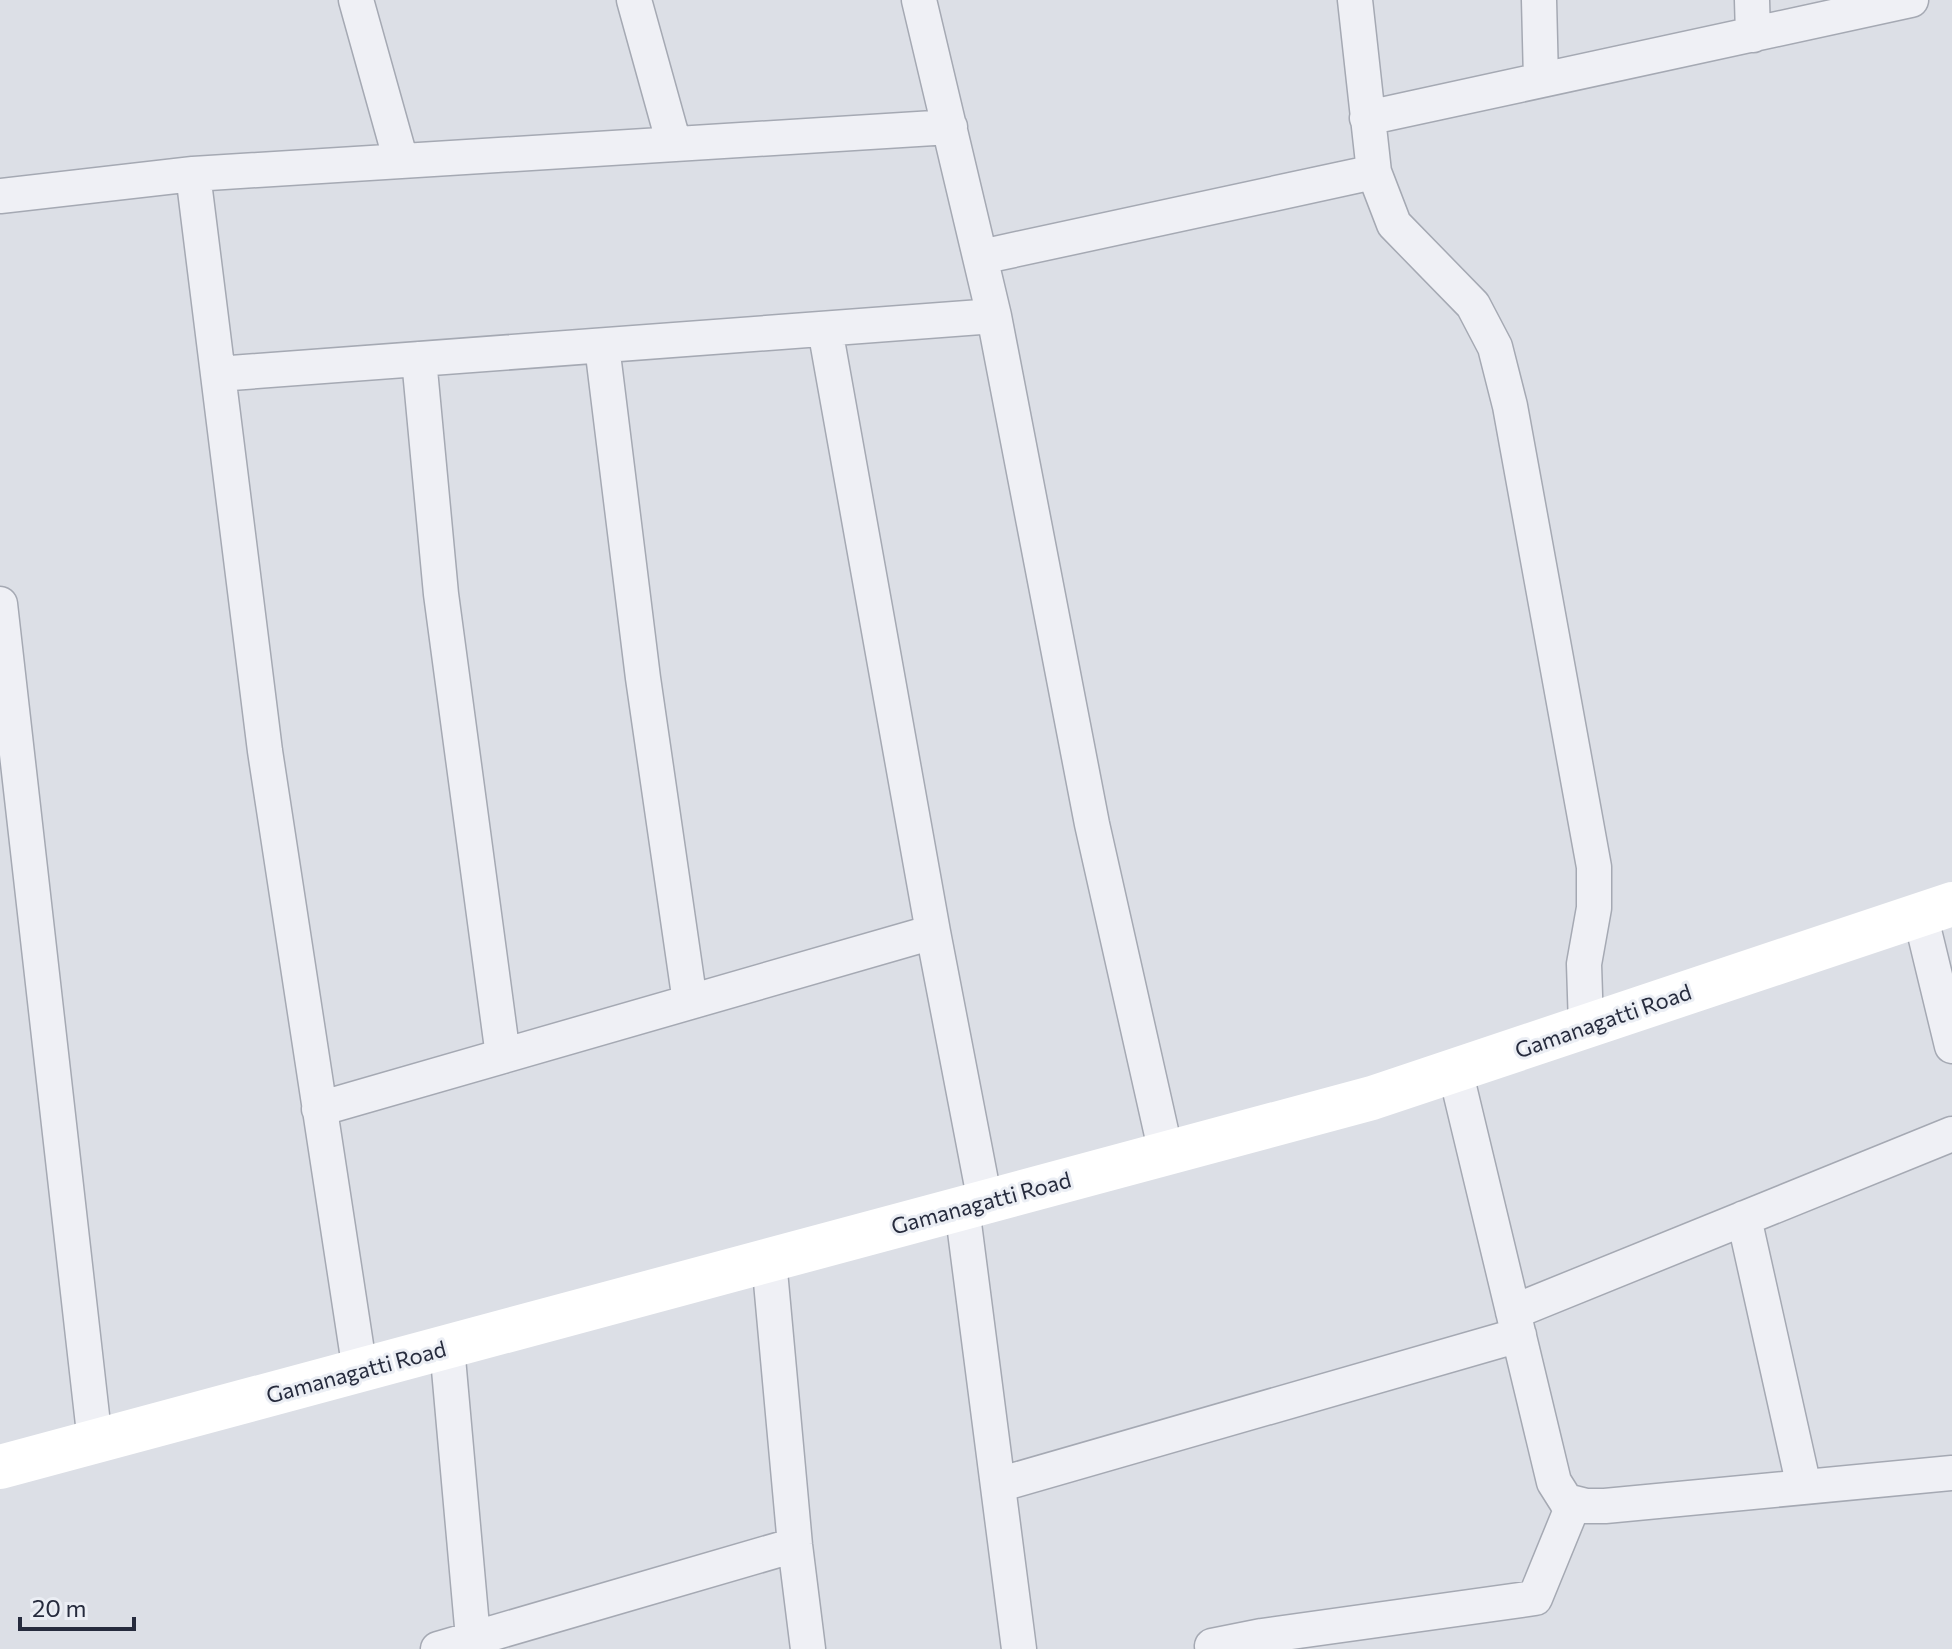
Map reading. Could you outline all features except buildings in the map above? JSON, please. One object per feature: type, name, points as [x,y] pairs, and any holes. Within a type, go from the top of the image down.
[{"type":"street","points":[[356,0],[401,161]]},
{"type":"street","points":[[634,0],[674,144]]},
{"type":"street","points":[[919,0],[994,316],[1092,824],[1166,1153]]},
{"type":"street","points":[[1355,0],[1374,172],[1394,224],[1473,305],[1495,347],[1510,406],[1594,867],[1594,908],[1584,964],[1586,1026]]},
{"type":"street","points":[[1539,0],[1541,80]]},
{"type":"street","points":[[1752,0],[1753,35]]},
{"type":"street","points":[[1367,118],[1911,0]]},
{"type":"street","points":[[0,196],[193,174],[950,127]]},
{"type":"street","points":[[981,257],[1374,172]]},
{"type":"street","points":[[193,174],[265,751],[360,1371]]},
{"type":"street","points":[[218,374],[994,316]]},
{"type":"street","points":[[825,329],[933,932],[974,1205],[998,1485],[1019,1649]]},
{"type":"street","points":[[602,346],[643,678],[690,1002]]},
{"type":"street","points":[[419,359],[441,594],[503,1056]]},
{"type":"street","points":[[0,604],[95,1442]]},
{"type":"street","points":[[1936,909],[1952,1046]]},
{"type":"street","name":"Gamanagatti Road","points":[[0,1467],[1372,1098],[1936,909]]},
{"type":"street","points":[[319,1109],[933,932]]},
{"type":"street","points":[[1213,1649],[1212,1646],[1262,1636],[1535,1598],[1571,1510],[1554,1482],[1455,1070]]},
{"type":"street","points":[[998,1485],[1516,1323],[1744,1218],[1952,1134]]},
{"type":"street","points":[[1744,1218],[1804,1487]]},
{"type":"street","points":[[769,1260],[795,1545],[808,1649]]},
{"type":"street","points":[[447,1347],[473,1644]]},
{"type":"street","points":[[1566,1501],[1586,1506],[1605,1506],[1952,1473]]},
{"type":"street","points":[[438,1649],[473,1644],[795,1545]]}]
